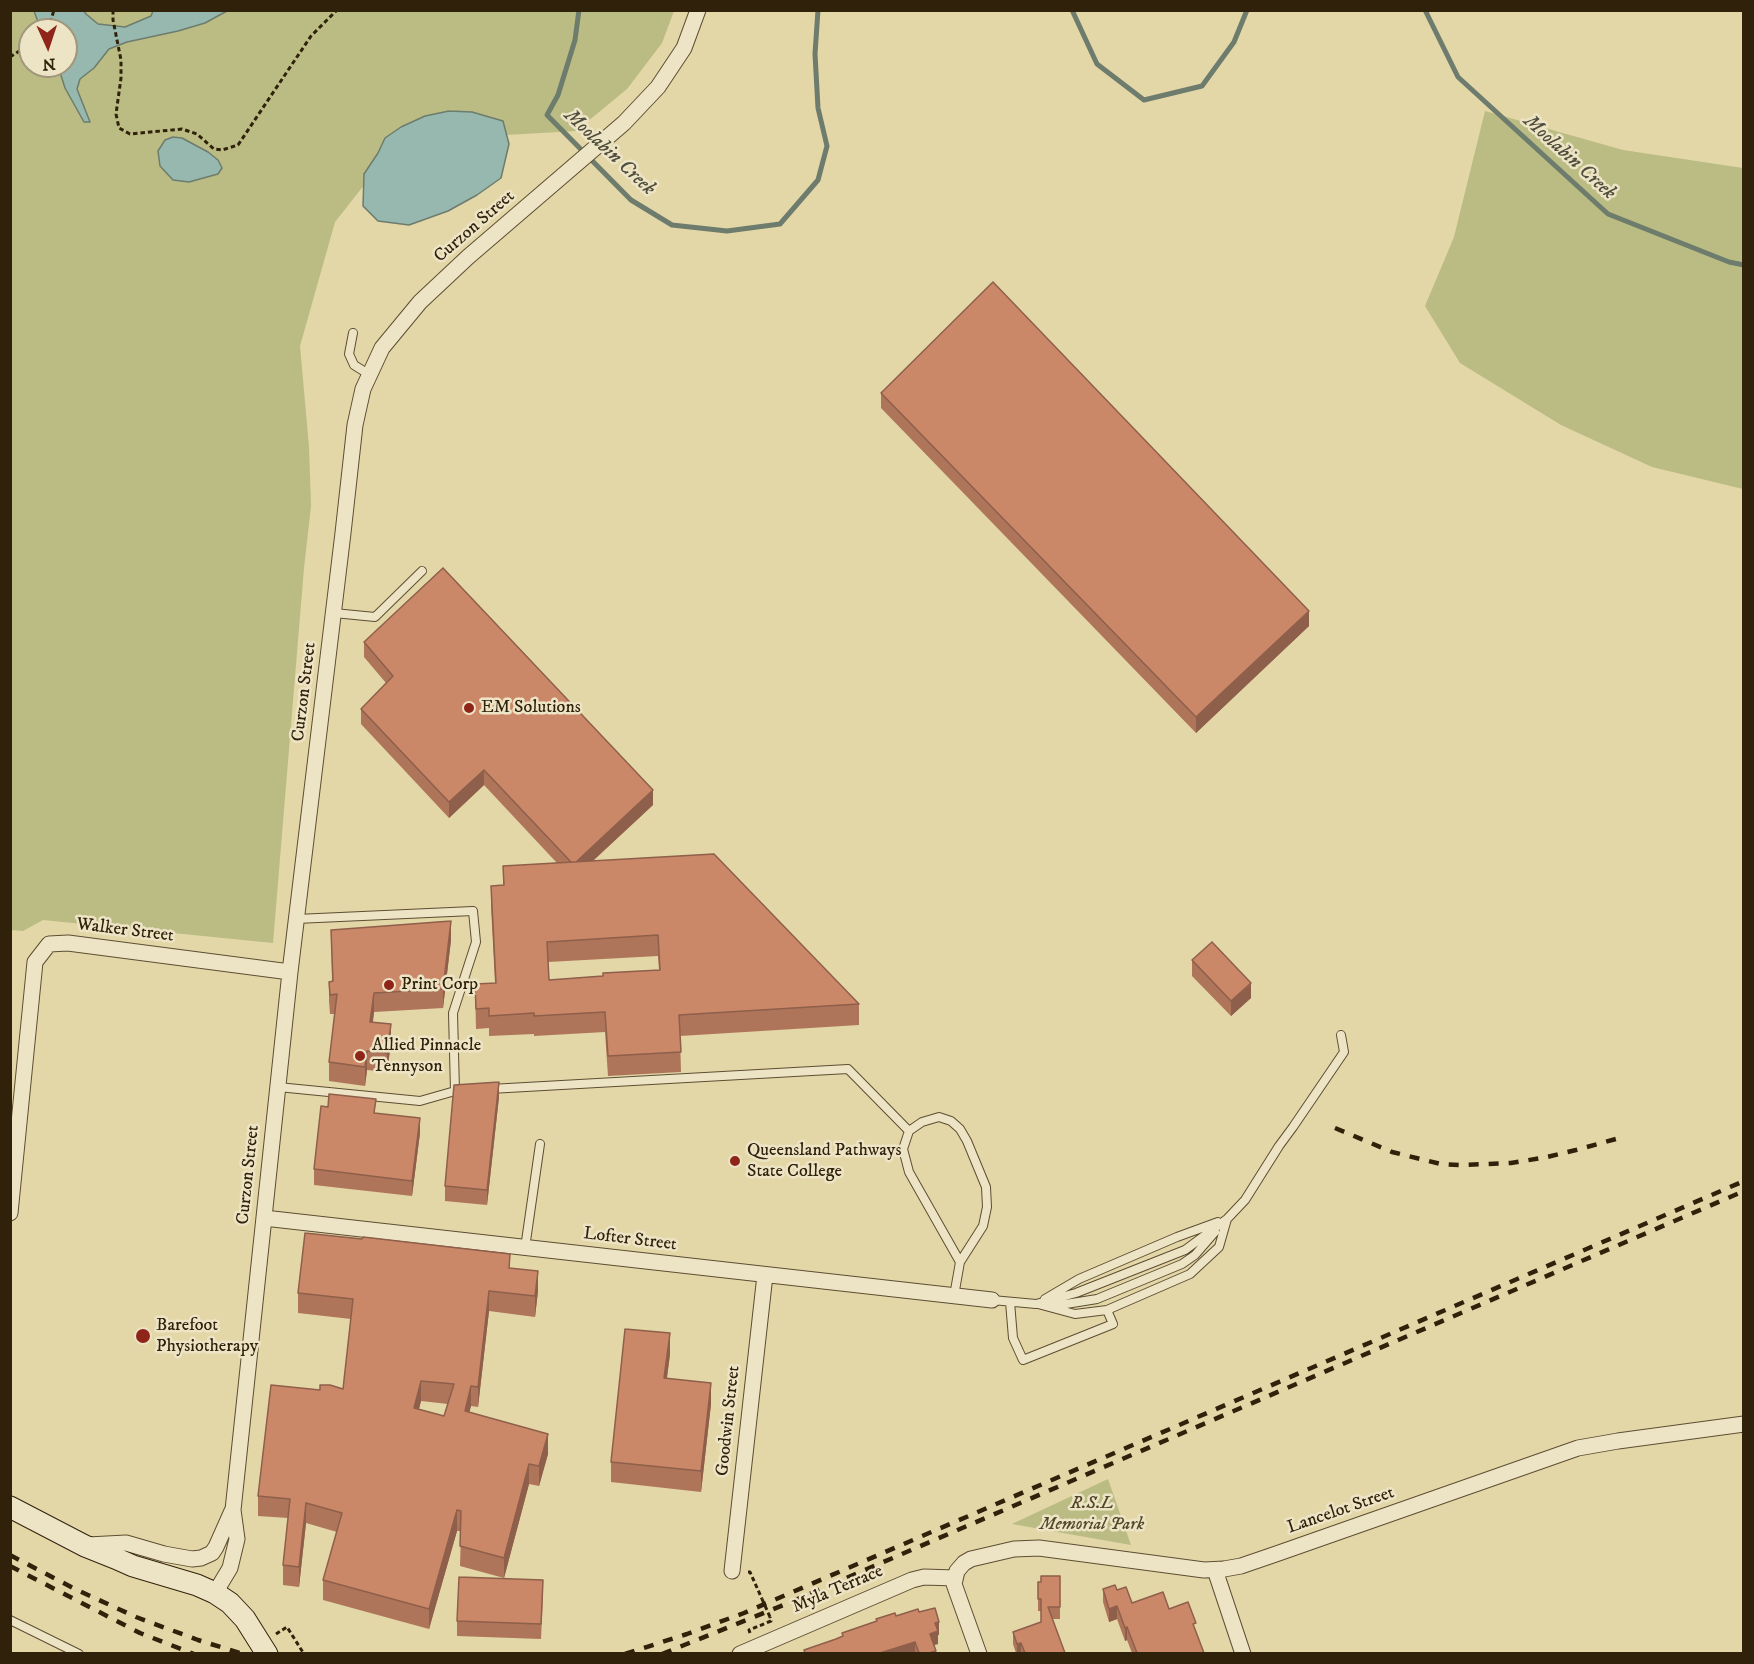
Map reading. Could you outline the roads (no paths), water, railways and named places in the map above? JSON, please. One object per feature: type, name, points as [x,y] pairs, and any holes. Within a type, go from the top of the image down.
[{"type":"main road","points":[[10,1507],[85,1546],[133,1566],[197,1585],[215,1593],[238,1611],[269,1647]]},
{"type":"street","name":"Curzon Street","points":[[215,1593],[230,1568],[237,1539],[233,1510],[290,972],[334,613],[354,425],[363,389],[382,348],[420,302],[468,257],[624,123],[658,87],[684,48],[698,10]]},
{"type":"street","name":"Walker Street","points":[[10,1213],[35,962],[49,944],[68,944],[290,972]]},
{"type":"street","name":"Lofter Street","points":[[264,1218],[992,1300]]},
{"type":"street","name":"Goodwin Street","points":[[732,1571],[765,1275]]},
{"type":"street","name":"Lancelot Street","points":[[955,1578],[960,1567],[971,1559],[1002,1551],[1027,1548],[1215,1570],[1241,1566],[1578,1448],[1743,1424]]},
{"type":"street","name":"Curzon Street","points":[[85,1546],[126,1543],[164,1554],[192,1559],[201,1558],[212,1553],[216,1547],[233,1510]]},
{"type":"street","points":[[1215,1570],[1243,1653]]},
{"type":"street","name":"Myla Terrace","points":[[740,1653],[912,1580],[924,1577],[955,1578]]},
{"type":"street","points":[[955,1578],[957,1595],[979,1653]]},
{"type":"lane","points":[[353,333],[349,354],[354,365],[370,375]]},
{"type":"lane","points":[[334,613],[375,617],[422,571]]},
{"type":"lane","points":[[296,919],[473,911],[476,942],[453,1013],[455,1091]]},
{"type":"lane","points":[[992,1300],[1066,1304],[1098,1299],[1182,1264],[1195,1255],[1245,1200],[1344,1052],[1341,1035]]},
{"type":"lane","points":[[479,1090],[848,1069],[909,1131]]},
{"type":"lane","points":[[278,1087],[420,1101],[455,1091],[467,1091]]},
{"type":"lane","points":[[954,1296],[960,1262],[983,1226],[987,1206],[986,1187],[960,1129],[951,1121],[939,1118],[921,1122],[909,1131],[903,1149],[909,1172],[960,1262]]},
{"type":"lane","points":[[525,1248],[540,1144]]},
{"type":"lane","points":[[1036,1304],[1076,1293],[1185,1250],[1227,1219]]},
{"type":"lane","points":[[1036,1304],[1079,1279],[1177,1237],[1227,1219]]},
{"type":"lane","points":[[1036,1304],[1075,1314],[1107,1310],[1190,1274],[1219,1247],[1227,1219]]},
{"type":"lane","points":[[1010,1302],[1013,1338],[1023,1360],[1113,1324],[1107,1310]]},
{"type":"lane","points":[[10,1620],[79,1653]]},
{"type":"water","points":[[34,11],[84,11],[98,24],[125,27],[151,16],[153,11],[227,11],[205,23],[127,42],[109,49],[94,68],[80,79],[77,89],[90,122],[84,122],[62,78],[78,78],[78,18],[37,18]]},
{"type":"water","points":[[449,111],[472,112],[503,121],[509,144],[501,178],[448,211],[409,225],[378,221],[363,206],[364,174],[385,138],[401,127],[425,116]]},
{"type":"water","points":[[173,137],[182,138],[218,160],[222,168],[218,174],[189,182],[173,180],[160,166],[158,151],[165,140]]},
{"type":"waterway","name":"Moolabin Creek","points":[[579,10],[575,40],[558,95],[547,115],[631,200],[672,225],[727,231],[780,224],[818,180],[827,146],[818,108],[815,54],[818,10]]},
{"type":"waterway","name":"Moolabin Creek","points":[[1072,10],[1097,64],[1144,100],[1202,86],[1234,42],[1247,10]]},
{"type":"waterway","name":"Moolabin Creek","points":[[1425,10],[1458,77],[1608,214],[1729,262],[1744,265]]},
{"type":"railway","points":[[1335,1128],[1392,1152],[1441,1164],[1461,1165],[1511,1163],[1547,1157],[1623,1137]]},
{"type":"railway","points":[[625,1654],[744,1613],[1744,1181]]},
{"type":"railway","points":[[662,1654],[786,1604],[1744,1191]]},
{"type":"railway","points":[[10,1555],[75,1589],[136,1617],[243,1654]]},
{"type":"railway","points":[[10,1566],[140,1633],[194,1654]]},
{"type":"place","name":"EM Solutions","points":[[469,708]]},
{"type":"place","name":"Print Corp","points":[[389,985]]},
{"type":"place","name":"Allied Pinnacle Tennyson","points":[[360,1056]]},
{"type":"place","name":"Queensland Pathways State College","points":[[735,1161]]},
{"type":"place","name":"Barefoot Physiotherapy","points":[[143,1336]]},
{"type":"park label","name":"R.S.L Memorial Park","points":[[1092,1514]]}]
